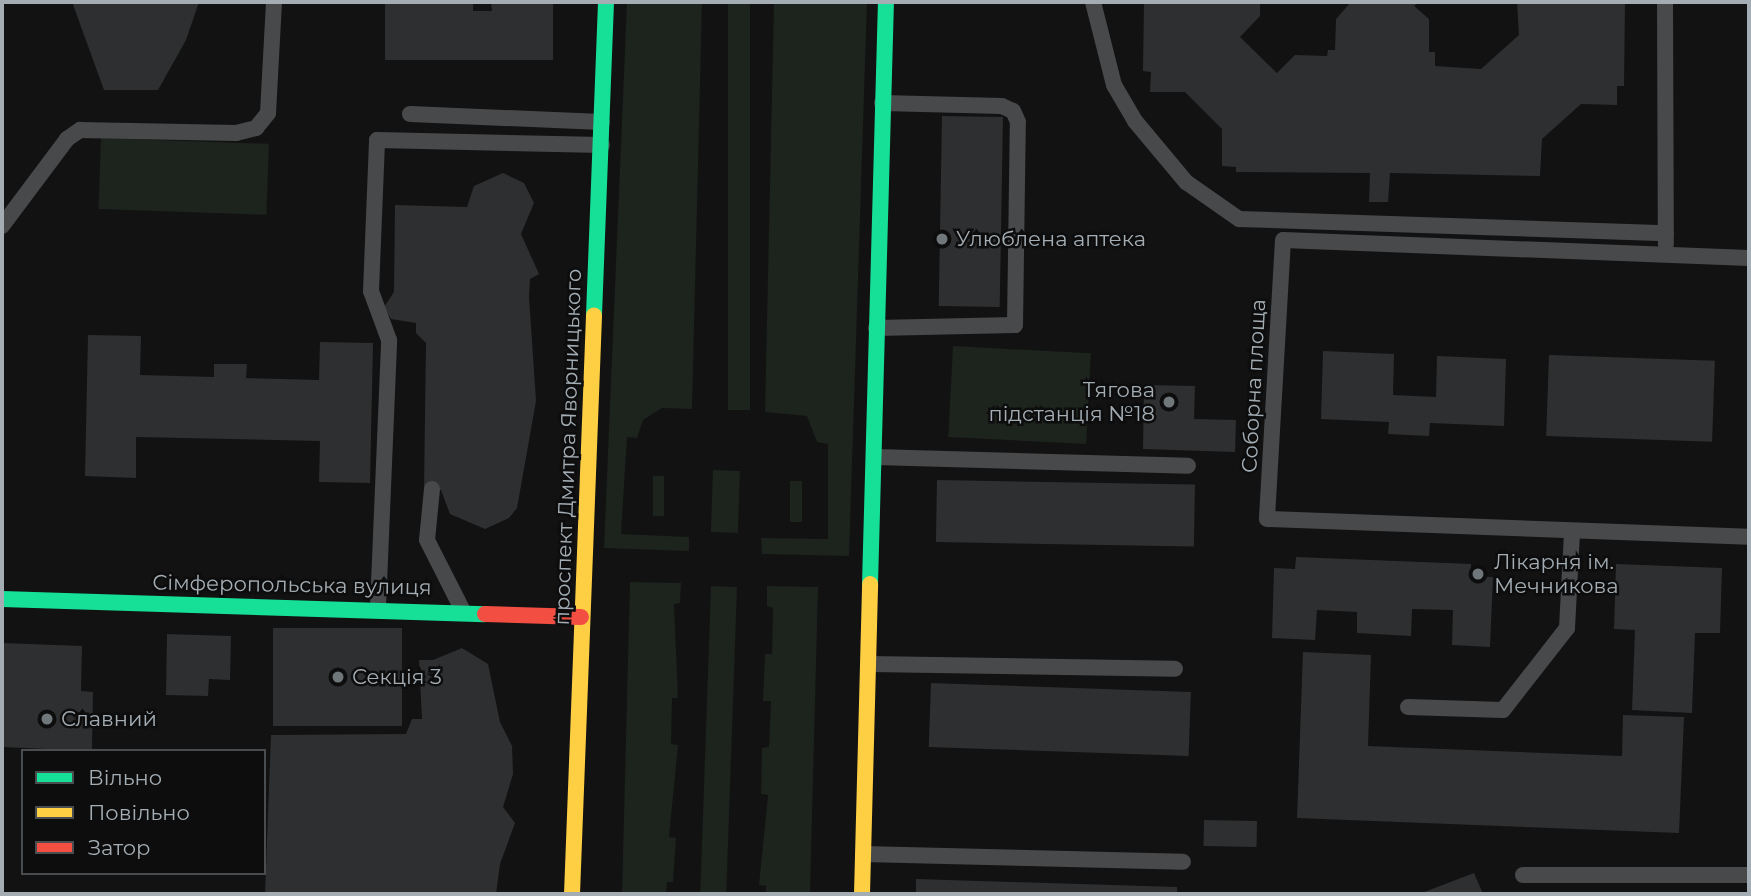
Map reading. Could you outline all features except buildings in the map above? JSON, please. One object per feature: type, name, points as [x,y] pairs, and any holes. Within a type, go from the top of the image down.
[{"type":"main road","name":"проспект Дмитра Яворницького","points":[[572,894],[606,2]]},
{"type":"main road","points":[[862,894],[886,2]]},
{"type":"main road","name":"Сімферопольська вулиця","points":[[2,599],[378,607],[581,617]]},
{"type":"lane","points":[[2,226],[67,139],[80,130],[236,133],[256,128],[268,113],[274,2]]},
{"type":"lane","points":[[1093,2],[1114,85],[1135,121],[1186,182],[1239,219],[1666,233]]},
{"type":"lane","points":[[1665,2],[1666,254]]},
{"type":"lane","points":[[876,328],[1015,325],[1018,122],[1013,111],[1002,106],[882,103]]},
{"type":"lane","points":[[410,114],[602,122]]},
{"type":"lane","points":[[378,607],[390,340],[371,291],[377,140],[602,145]]},
{"type":"lane","name":"Соборна площа","points":[[1749,258],[1283,240],[1267,519],[1749,537]]},
{"type":"lane","points":[[875,457],[1188,466]]},
{"type":"lane","points":[[432,489],[427,540],[463,611]]},
{"type":"lane","points":[[1408,707],[1503,710],[1567,628],[1572,531]]},
{"type":"lane","points":[[869,664],[1175,669]]},
{"type":"lane","points":[[863,854],[1183,862]]},
{"type":"lane","points":[[1523,875],[1749,875]]},
{"type":"shaded area","points":[[627,2],[702,2],[692,409],[662,408],[643,420],[637,438],[627,437],[621,534],[689,537],[689,551],[604,548]]},
{"type":"shaded area","points":[[728,2],[750,2],[750,410],[728,410]]},
{"type":"shaded area","points":[[774,2],[867,2],[849,556],[762,554],[761,538],[828,539],[828,444],[817,442],[807,416],[765,412]]},
{"type":"shaded area","points":[[101,138],[269,144],[266,215],[99,209]]},
{"type":"shaded area","points":[[953,346],[1091,353],[1086,444],[948,437]]},
{"type":"shaded area","points":[[713,470],[740,471],[738,533],[711,532]]},
{"type":"shaded area","points":[[653,476],[664,476],[664,516],[653,516]]},
{"type":"shaded area","points":[[790,481],[802,481],[802,522],[790,522]]},
{"type":"shaded area","points":[[630,582],[681,583],[680,603],[674,604],[678,698],[672,698],[671,744],[678,745],[669,837],[676,838],[673,882],[667,882],[666,894],[622,894]]},
{"type":"shaded area","points":[[711,586],[737,587],[726,894],[700,894]]},
{"type":"shaded area","points":[[767,586],[818,587],[810,894],[766,894],[766,886],[759,885],[768,795],[761,794],[762,748],[769,747],[771,701],[763,701],[765,654],[772,654],[773,608],[767,606]]},
{"type":"traffic: fast","points":[[594,315],[606,2]]},
{"type":"traffic: fast","points":[[870,584],[886,2]]},
{"type":"traffic: fast","points":[[2,599],[485,614]]},
{"type":"traffic: slow","points":[[572,894],[594,315]]},
{"type":"traffic: slow","points":[[862,894],[870,584]]},
{"type":"traffic: jam","points":[[485,614],[581,617]]},
{"type":"place","name":"Улюблена аптека","points":[[942,239]]},
{"type":"place","name":"Тягова пiдстанцiя №18","points":[[1169,402]]},
{"type":"place","name":"Лікарня ім. Мечникова","points":[[1478,574]]},
{"type":"place","name":"Секція 3","points":[[338,677]]},
{"type":"place","name":"Славний","points":[[47,719]]}]
